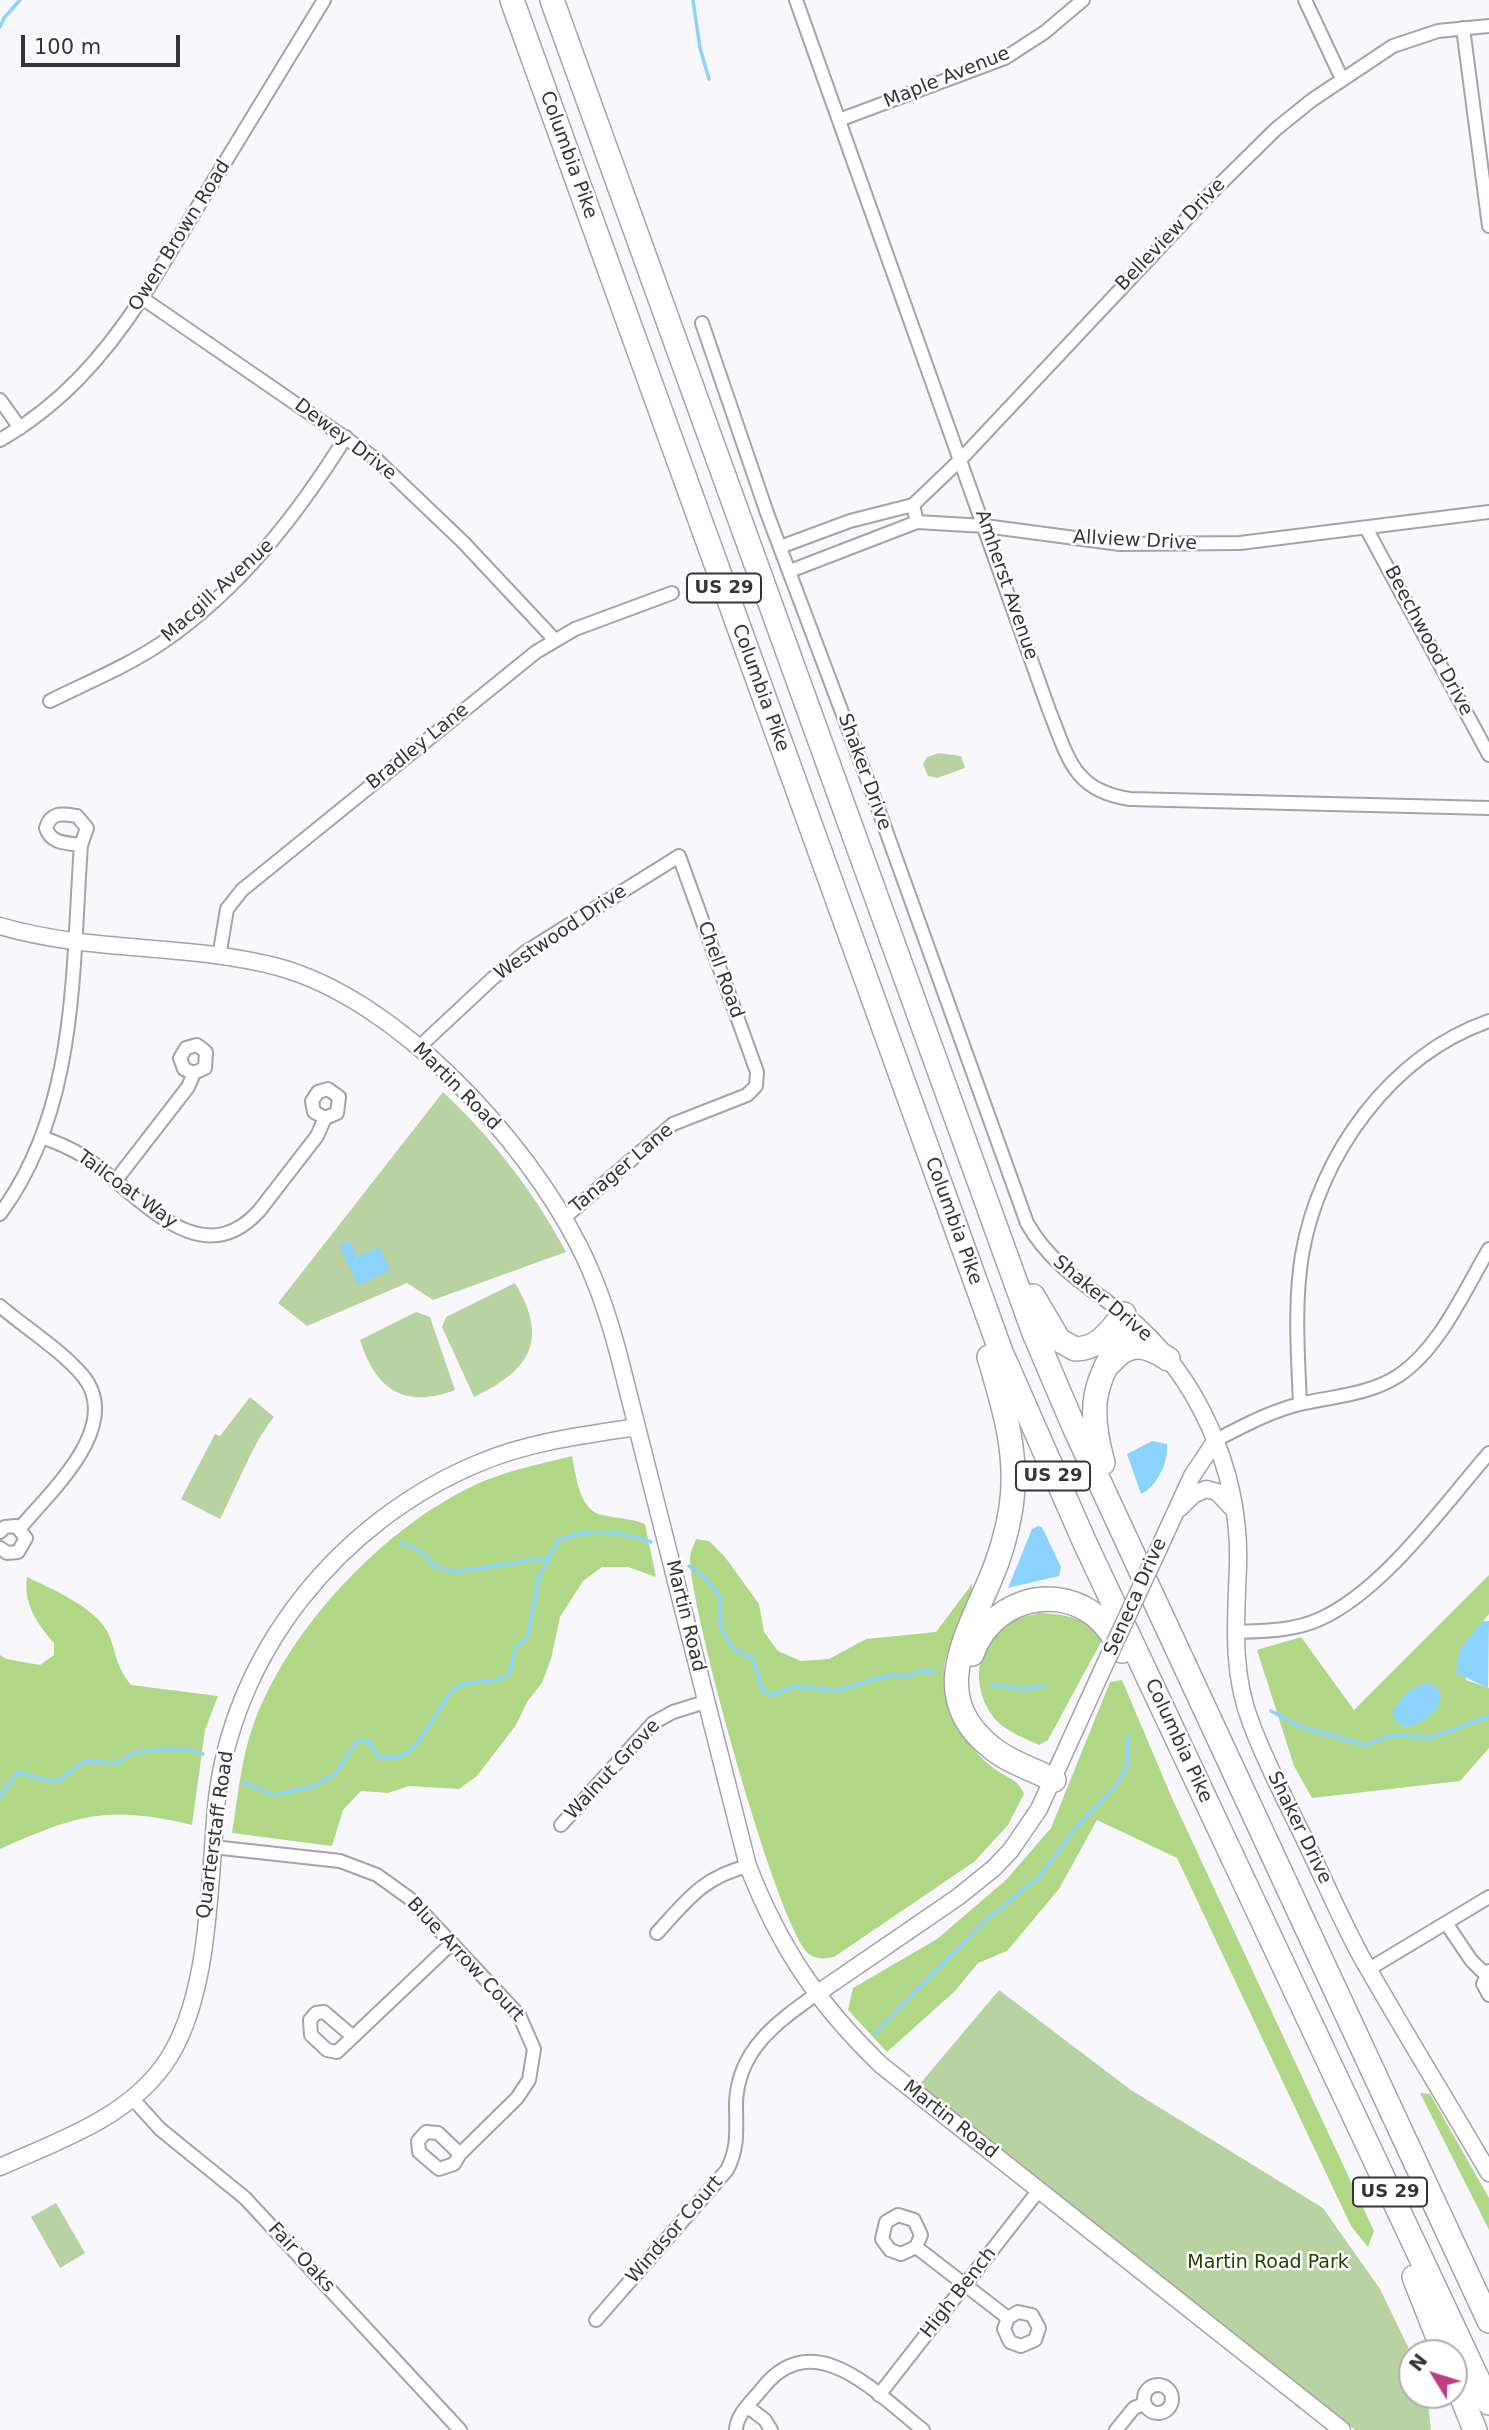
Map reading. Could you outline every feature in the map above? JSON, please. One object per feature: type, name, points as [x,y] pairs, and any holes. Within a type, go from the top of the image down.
[{"type":"highway","name":"Columbia Pike","points":[[512,0],[1001,1353],[1040,1447],[1489,2403]]},
{"type":"highway","name":"Columbia Pike","points":[[552,0],[1034,1333],[1120,1527],[1489,2321]]},
{"type":"highway","points":[[561,0],[607,151]]},
{"type":"highway","points":[[936,1176],[1007,1419],[1014,1470],[1011,1511],[999,1558],[959,1652],[957,1694],[967,1720],[994,1750],[1057,1773]]},
{"type":"highway","points":[[990,1215],[1051,1330],[1066,1346],[1075,1349],[1092,1346],[1103,1340],[1127,1317]]},
{"type":"highway","points":[[1120,1527],[1093,1427],[1093,1404],[1103,1371],[1127,1317]]},
{"type":"highway","points":[[1103,1371],[1118,1353],[1135,1346],[1144,1346],[1168,1359]]},
{"type":"highway","points":[[1057,1773],[992,1731],[974,1704],[969,1680],[976,1643],[992,1621],[1013,1606],[1052,1597],[1080,1606],[1110,1630],[1190,1767]]},
{"type":"highway","points":[[1290,1980],[1438,2339]]},
{"type":"highway","points":[[1375,2072],[1489,2295]]},
{"type":"highway","points":[[1467,2409],[1475,2430]]},
{"type":"street","name":"Owen Brown Road","points":[[0,440],[59,400],[113,341],[324,0]]},
{"type":"street","name":"Amherst Avenue","points":[[796,0],[1062,740],[1079,776],[1090,787],[1113,797],[1130,799],[1489,808]]},
{"type":"street","name":"Maple Avenue","points":[[839,120],[1005,58],[1045,32],[1083,0]]},
{"type":"street","points":[[1305,0],[1342,79]]},
{"type":"street","name":"Belleview Drive","points":[[913,505],[961,459],[1248,155],[1342,79],[1407,40],[1463,28],[1489,26]]},
{"type":"street","points":[[1463,28],[1489,226]]},
{"type":"street","name":"Dewey Drive","points":[[142,298],[376,459],[453,533],[555,640]]},
{"type":"street","name":"Shaker Drive","points":[[702,323],[780,547],[1027,1223],[1043,1249],[1057,1263],[1127,1317],[1168,1359],[1190,1390],[1216,1440],[1235,1510],[1238,1567],[1235,1632],[1244,1701],[1260,1746],[1369,1969],[1489,2173]]},
{"type":"street","points":[[0,400],[20,428]]},
{"type":"street","name":"Macgill Avenue","points":[[50,701],[163,641],[219,594],[281,534],[346,437]]},
{"type":"street","points":[[780,547],[850,521],[913,505],[918,522]]},
{"type":"street","name":"Allview Drive","points":[[790,571],[918,522],[985,526],[1107,542],[1158,545],[1240,543],[1489,512]]},
{"type":"street","name":"Beechwood Drive","points":[[1366,528],[1489,755]]},
{"type":"street","name":"Bradley Lane","points":[[219,957],[227,909],[242,890],[555,640],[672,593]]},
{"type":"street","points":[[0,1214],[22,1180],[42,1137],[64,1059],[81,845]]},
{"type":"street","name":"Westwood Drive","points":[[418,1048],[493,978],[527,951],[678,856]]},
{"type":"street","name":"Chell Road","points":[[678,856],[757,1072],[756,1086]]},
{"type":"street","name":"Martin Road","points":[[0,926],[74,943],[219,957],[278,967],[326,985],[376,1012],[418,1048],[501,1132],[564,1218],[590,1268],[609,1317],[748,1866],[771,1920],[815,1995],[881,2065],[1342,2430]]},
{"type":"street","points":[[1300,1404],[1297,1319],[1302,1256],[1314,1205],[1338,1154],[1364,1116],[1420,1059],[1459,1034],[1489,1021]]},
{"type":"street","points":[[116,1180],[188,1087],[194,1073]]},
{"type":"street","name":"Tanager Lane","points":[[564,1218],[673,1124],[747,1095],[756,1086]]},
{"type":"street","name":"Tailcoat Way","points":[[42,1137],[76,1152],[181,1229],[209,1237],[229,1233],[249,1222],[317,1136],[325,1118]]},
{"type":"street","name":"Seneca Drive","points":[[815,1995],[994,1868],[1024,1832],[1057,1773],[1173,1515],[1203,1455],[1216,1440],[1268,1415],[1300,1404],[1367,1390],[1400,1375],[1443,1325],[1489,1249]]},
{"type":"street","points":[[0,1306],[79,1372],[89,1386],[95,1405],[91,1434],[86,1445],[20,1528]]},
{"type":"street","name":"Quarterstaff Road","points":[[0,2167],[86,2128],[132,2098],[165,2064],[187,2023],[197,1989],[223,1764],[245,1695],[269,1646],[290,1614],[341,1554],[401,1505],[436,1483],[480,1462],[537,1445],[637,1427]]},
{"type":"street","points":[[1235,1632],[1300,1625],[1318,1620],[1356,1599],[1387,1569],[1489,1453]]},
{"type":"street","points":[[1173,1515],[1193,1495],[1206,1489],[1217,1492],[1235,1510]]},
{"type":"street","points":[[0,1532],[10,1525],[20,1528],[26,1538],[22,1549],[12,1554],[0,1548]]},
{"type":"street","name":"Walnut Grove","points":[[561,1825],[653,1723],[673,1712],[705,1702]]},
{"type":"street","name":"Blue Arrow Court","points":[[213,1847],[314,1857],[360,1867],[396,1886],[519,2015],[534,2049],[533,2069],[523,2090],[460,2154]]},
{"type":"street","points":[[657,1933],[704,1884],[724,1872],[748,1866]]},
{"type":"street","points":[[1369,1969],[1489,1897]]},
{"type":"street","points":[[1446,1923],[1471,1960],[1487,1972],[1483,1984],[1489,1995]]},
{"type":"street","points":[[351,2035],[452,1943]]},
{"type":"street","name":"Windsor Court","points":[[596,2320],[726,2171],[737,2144],[737,2092],[749,2055],[765,2033],[815,1995]]},
{"type":"street","name":"Fair Oaks","points":[[132,2098],[160,2129],[244,2198],[460,2430]]},
{"type":"street","name":"High Bench","points":[[879,2395],[1039,2190]]},
{"type":"street","points":[[916,2247],[1008,2319]]},
{"type":"street","points":[[736,2430],[738,2419],[772,2377],[781,2370],[804,2361],[839,2367],[923,2430]]},
{"type":"street","points":[[1116,2430],[1134,2408],[1144,2404]]},
{"type":"street","points":[[748,2407],[765,2420],[771,2430]]},
{"type":"green space","points":[[939,753],[961,756],[965,768],[937,778],[928,776],[923,764],[927,757]]},
{"type":"green space","points":[[443,1092],[479,1128],[511,1167],[566,1252],[433,1300],[407,1283],[307,1326],[278,1303]]},
{"type":"green space","points":[[515,1283],[531,1321],[529,1351],[509,1376],[474,1397],[442,1327],[446,1317]]},
{"type":"green space","points":[[416,1312],[430,1317],[455,1390],[421,1397],[407,1396],[394,1391],[374,1372],[360,1340]]},
{"type":"green space","points":[[250,1397],[274,1417],[252,1452],[220,1519],[181,1499],[215,1434],[220,1436]]},
{"type":"green space","points":[[572,1456],[579,1488],[590,1508],[596,1513],[645,1524],[656,1577],[628,1567],[602,1567],[583,1581],[560,1617],[551,1659],[542,1683],[527,1702],[516,1725],[477,1776],[459,1789],[409,1786],[388,1793],[361,1791],[343,1810],[332,1846],[232,1833],[246,1750],[254,1723],[270,1687],[290,1652],[343,1584],[407,1527],[441,1504],[498,1476]]},
{"type":"green space","points":[[696,1539],[709,1541],[725,1557],[759,1604],[764,1632],[778,1651],[801,1661],[829,1659],[866,1639],[936,1632],[972,1584],[968,1607],[945,1660],[948,1701],[968,1743],[989,1765],[1017,1783],[1024,1794],[1008,1825],[974,1862],[834,1957],[821,1958],[809,1954],[795,1932],[757,1830],[704,1637],[690,1559]]},
{"type":"green space","points":[[1489,1575],[1489,1614],[1460,1649],[1466,1680],[1489,1688],[1489,1748],[1460,1781],[1312,1798],[1294,1766],[1257,1650],[1301,1637],[1354,1710]]},
{"type":"green space","points":[[27,1577],[71,1599],[101,1622],[107,1631],[118,1664],[131,1685],[218,1696],[205,1730],[192,1825],[137,1815],[94,1816],[51,1828],[0,1849],[0,1655],[6,1659],[40,1665],[54,1655],[54,1643],[37,1621],[29,1604]]},
{"type":"green space","points":[[1039,1613],[1075,1618],[1090,1626],[1102,1640],[1048,1740],[1039,1745],[1004,1727],[991,1714],[980,1688],[979,1674],[985,1647],[993,1636],[1011,1621]]},
{"type":"green space","points":[[1122,1680],[1172,1798],[1374,2231],[1368,2247],[1351,2226],[1177,1858],[1097,1820],[1059,1889],[1007,1951],[978,1963],[955,1991],[887,2052],[848,2010],[853,1988],[937,1939],[1006,1880],[1051,1828],[1110,1682]]},
{"type":"green space","name":"Martin Road Park","points":[[999,1990],[1131,2090],[1323,2208],[1380,2289],[1404,2339],[1398,2339],[1398,2409],[1429,2409],[1431,2430],[1355,2430],[919,2085]]},
{"type":"green space","points":[[1420,2093],[1430,2094],[1489,2198],[1489,2230]]},
{"type":"green space","points":[[56,2203],[85,2253],[60,2268],[31,2217]]},
{"type":"water","points":[[350,1241],[357,1257],[379,1247],[390,1270],[358,1285],[339,1245]]},
{"type":"water","points":[[1152,1441],[1167,1444],[1166,1458],[1157,1480],[1141,1494],[1127,1454]]},
{"type":"water","points":[[1042,1527],[1061,1567],[1059,1576],[1008,1588],[1032,1529]]},
{"type":"water","points":[[1482,1621],[1489,1621],[1488,1688],[1456,1673],[1460,1649]]},
{"type":"water","points":[[1429,1683],[1440,1690],[1438,1708],[1414,1725],[1401,1725],[1392,1712],[1412,1689]]},
{"type":"waterway","points":[[0,27],[4,18],[20,0]]},
{"type":"waterway","points":[[693,0],[700,48],[709,79]]},
{"type":"waterway","points":[[244,1782],[273,1795],[314,1786],[336,1773],[358,1740],[370,1742],[377,1756],[391,1758],[404,1755],[414,1747],[453,1690],[466,1684],[497,1680],[510,1673],[515,1648],[528,1636],[538,1579],[558,1540],[604,1532],[651,1542]]},
{"type":"waterway","points":[[401,1542],[423,1553],[434,1566],[455,1572],[546,1558]]},
{"type":"waterway","points":[[689,1566],[705,1577],[720,1597],[720,1626],[732,1647],[754,1660],[762,1689],[771,1695],[796,1686],[836,1691],[885,1676],[911,1676],[920,1671],[935,1672]]},
{"type":"waterway","points":[[992,1685],[1022,1689],[1045,1686]]},
{"type":"waterway","points":[[1271,1711],[1296,1725],[1364,1745],[1394,1735],[1430,1738],[1489,1716]]},
{"type":"waterway","points":[[874,2034],[985,1921],[1039,1877],[1077,1826],[1115,1787],[1128,1765],[1127,1737]]},
{"type":"waterway","points":[[0,1797],[17,1772],[52,1781],[59,1780],[85,1761],[116,1763],[138,1751],[189,1750],[203,1754]]}]
